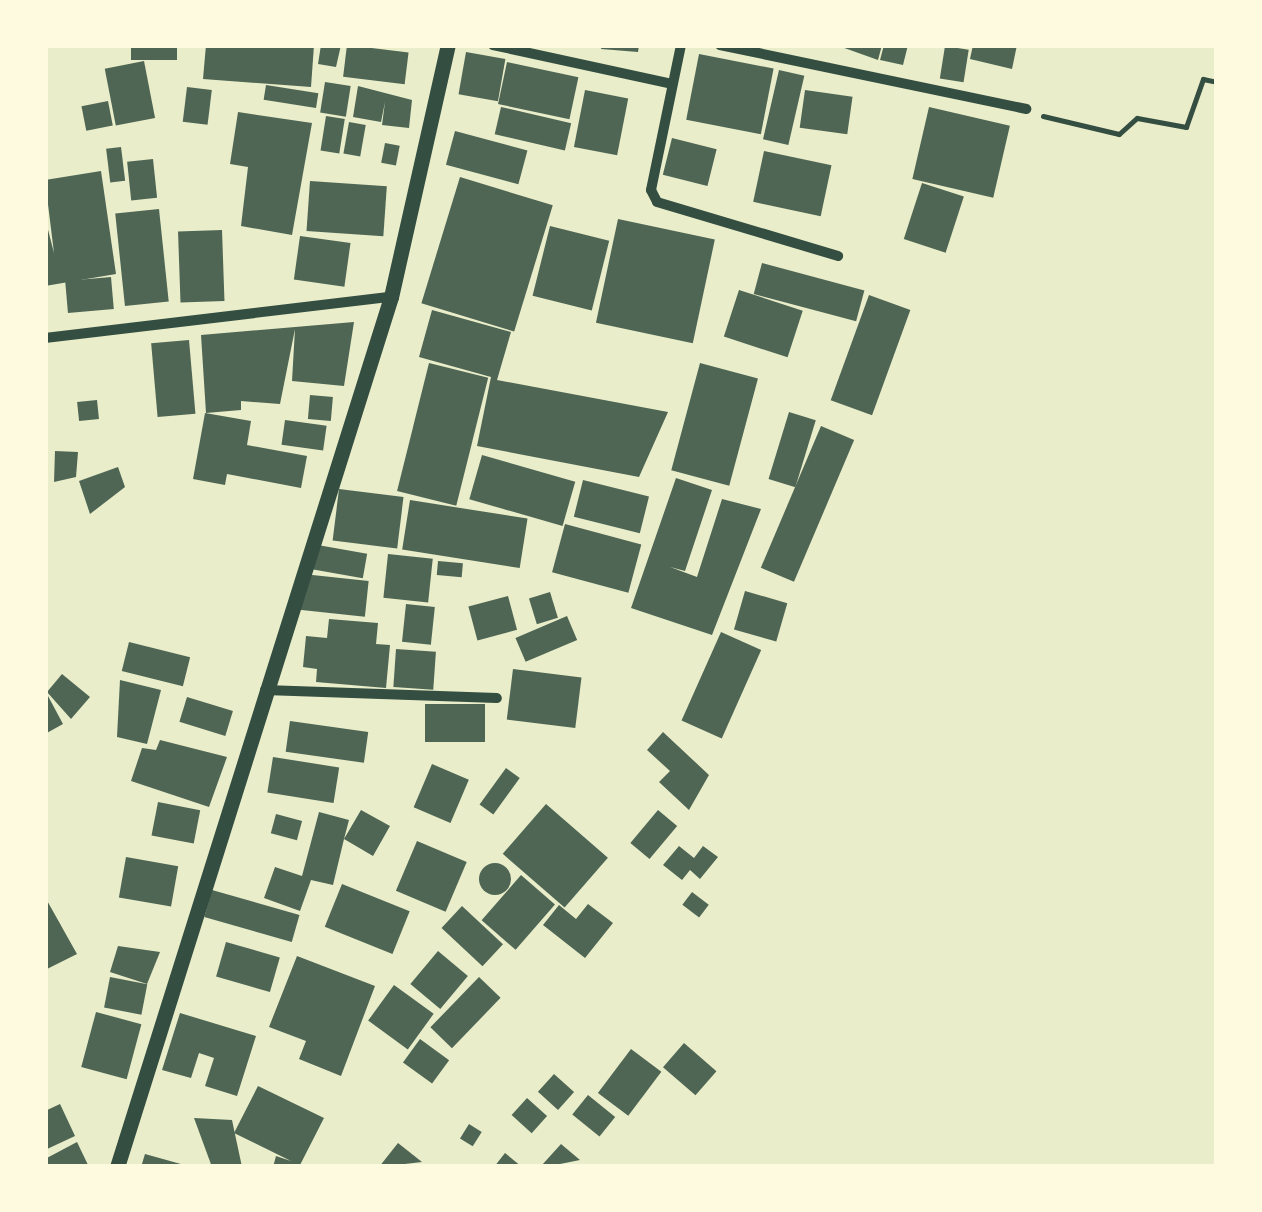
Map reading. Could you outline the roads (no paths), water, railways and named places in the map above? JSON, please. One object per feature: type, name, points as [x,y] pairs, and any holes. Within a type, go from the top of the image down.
[{"type":"street","points":[[117,1167],[390,297],[448,45]]},
{"type":"street","points":[[493,45],[672,84]]},
{"type":"street","points":[[680,45],[651,190],[657,202],[838,256]]},
{"type":"street","points":[[720,45],[1026,110]]},
{"type":"street","points":[[45,338],[390,297]]},
{"type":"street","points":[[264,690],[497,698]]}]
